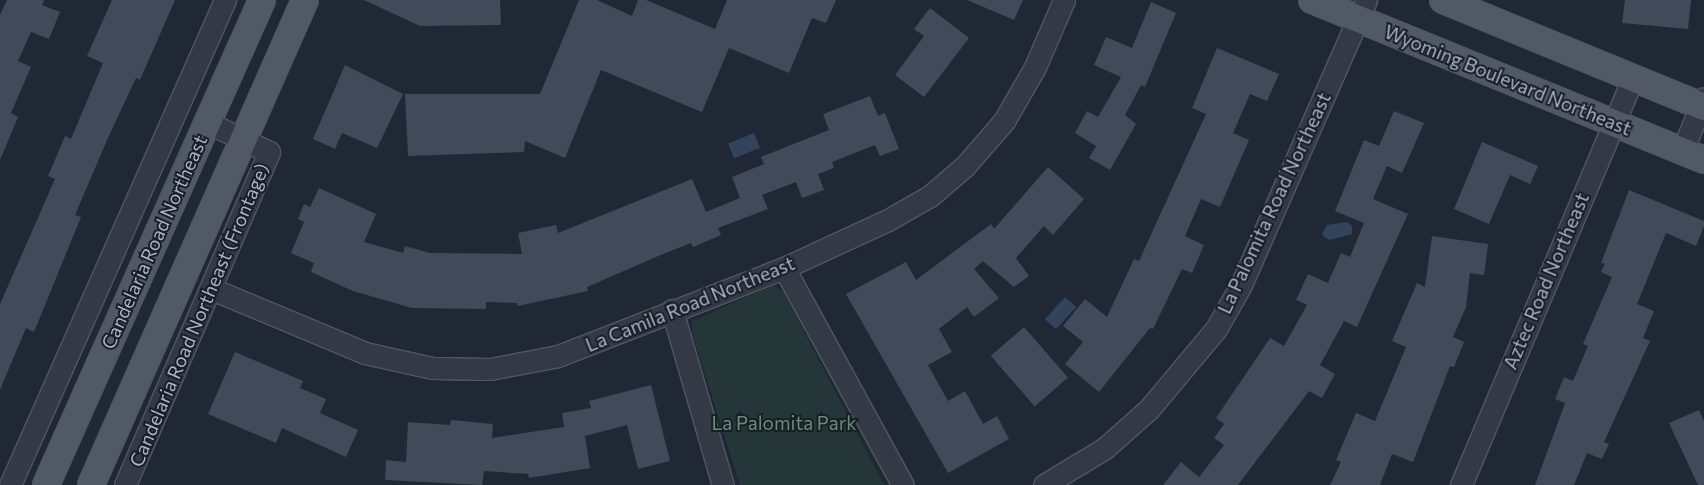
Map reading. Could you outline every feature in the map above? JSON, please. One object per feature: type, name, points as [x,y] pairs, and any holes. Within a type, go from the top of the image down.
[{"type":"main road","name":"Candelaria Road Northeast","points":[[46,485],[262,0]]},
{"type":"main road","points":[[91,485],[305,0]]},
{"type":"main road","name":"Wyoming Boulevard Northeast","points":[[1312,0],[1362,9],[1613,122],[1693,155]]},
{"type":"main road","points":[[1443,0],[1633,78],[1703,104]]},
{"type":"street","points":[[10,485],[225,0]]},
{"type":"street","name":"La Camila Road Northeast","points":[[212,289],[365,353],[432,368],[490,369],[558,356],[672,310],[784,268],[888,220],[930,196],[965,166],[1004,121],[1035,67],[1064,0]]},
{"type":"street","name":"La Palomita Road Northeast","points":[[1044,485],[1105,448],[1150,409],[1216,329],[1241,285],[1362,9]]},
{"type":"street","name":"Aztec Road Northeast","points":[[1460,485],[1633,78]]},
{"type":"street","points":[[1693,155],[1703,104]]},
{"type":"street","name":"Candelaria Road Northeast (Frontage)","points":[[125,485],[212,289],[269,152],[244,138],[207,122]]},
{"type":"street","points":[[784,268],[903,485]]},
{"type":"street","points":[[672,310],[723,485]]},
{"type":"green space","name":"La Palomita Park","points":[[774,285],[784,293],[884,485],[740,485],[692,333],[692,321]]},
{"type":"water","points":[[754,133],[760,148],[734,158],[728,143]]},
{"type":"water","points":[[1347,222],[1352,226],[1352,234],[1330,240],[1324,237],[1322,233],[1327,225]]},
{"type":"water","points":[[1065,297],[1076,307],[1056,329],[1045,319]]},
{"type":"building","points":[[7,0],[44,0],[42,5],[60,12],[49,39],[31,32],[18,61],[31,67],[11,113],[18,117],[0,160],[0,15]]},
{"type":"building","points":[[112,0],[175,0],[140,80],[136,78],[108,138],[75,215],[81,217],[34,332],[26,328],[0,390],[0,304],[55,179],[48,176],[65,136],[71,139],[103,63],[87,56]]},
{"type":"building","points":[[364,0],[500,0],[501,25],[420,26]]},
{"type":"building","points":[[579,0],[597,0],[632,16],[638,0],[646,0],[715,29],[727,0],[836,0],[826,23],[812,18],[789,73],[729,48],[702,112],[601,70],[565,158],[525,141],[524,152],[408,156],[405,94],[540,94]]},
{"type":"building","points":[[967,0],[1023,0],[1014,20]]},
{"type":"building","points":[[1625,0],[1691,0],[1688,29],[1622,23]]},
{"type":"building","points":[[1151,2],[1176,13],[1145,87],[1141,85],[1125,115],[1136,124],[1110,170],[1089,158],[1096,146],[1075,133],[1087,111],[1098,117],[1121,77],[1094,65],[1106,37],[1132,48]]},
{"type":"building","points":[[930,8],[969,38],[924,97],[895,75],[924,36],[914,29]]},
{"type":"building","points":[[1217,48],[1279,74],[1267,101],[1250,94],[1233,133],[1249,140],[1220,207],[1201,199],[1185,236],[1204,245],[1192,273],[1182,269],[1153,329],[1150,328],[1099,392],[1065,364],[1083,342],[1063,326],[1085,299],[1107,317],[1134,259],[1139,261],[1206,114],[1192,108]]},
{"type":"building","points":[[345,65],[403,94],[377,148],[342,133],[335,149],[313,139]]},
{"type":"building","points":[[870,96],[878,116],[885,113],[899,149],[880,156],[875,145],[832,162],[834,168],[818,174],[824,190],[802,198],[796,182],[762,195],[768,209],[718,228],[721,235],[693,247],[691,243],[663,254],[587,287],[588,291],[518,306],[517,303],[486,302],[486,309],[412,308],[353,291],[311,272],[314,263],[291,253],[304,222],[298,219],[304,204],[310,207],[319,188],[376,214],[364,242],[403,253],[405,246],[430,253],[522,254],[518,233],[556,225],[558,233],[692,179],[706,212],[740,198],[732,177],[764,164],[761,157],[829,130],[823,114]]},
{"type":"building","points":[[1394,111],[1424,123],[1402,173],[1387,166],[1373,199],[1408,214],[1357,327],[1344,321],[1320,365],[1335,374],[1322,398],[1309,391],[1238,485],[1163,485],[1181,462],[1199,477],[1224,445],[1214,438],[1224,424],[1216,418],[1270,338],[1284,346],[1307,305],[1296,300],[1308,274],[1328,283],[1341,253],[1350,257],[1364,223],[1335,211],[1364,140],[1379,146]]},
{"type":"building","points":[[1482,142],[1538,166],[1530,184],[1510,175],[1489,224],[1454,209]]},
{"type":"building","points":[[1048,167],[1084,199],[1053,235],[1044,226],[1016,258],[1029,276],[1014,287],[983,261],[974,269],[999,298],[974,317],[967,307],[939,329],[952,352],[928,365],[948,401],[965,391],[983,424],[997,416],[1009,439],[948,473],[846,294],[906,262],[916,280],[991,224],[994,229]]},
{"type":"building","points":[[1629,190],[1704,221],[1704,226],[1696,246],[1666,233],[1637,304],[1654,311],[1643,338],[1650,341],[1604,442],[1609,444],[1602,459],[1587,453],[1574,485],[1535,485],[1565,403],[1555,399],[1564,377],[1573,381],[1588,346],[1583,344],[1612,277],[1601,272],[1605,264],[1601,263]]},
{"type":"building","points":[[1432,236],[1488,244],[1484,275],[1470,273],[1466,307],[1453,337],[1464,342],[1454,367],[1450,366],[1413,462],[1392,454],[1380,485],[1330,485],[1341,462],[1336,460],[1356,413],[1375,421],[1406,347],[1392,341],[1417,283],[1425,287]]},
{"type":"building","points":[[1024,327],[1068,378],[1035,406],[991,356]]},
{"type":"building","points":[[235,352],[303,381],[300,388],[326,399],[320,413],[358,430],[346,457],[282,428],[276,443],[208,414]]},
{"type":"building","points":[[651,385],[670,461],[638,469],[627,425],[585,436],[590,468],[529,478],[528,474],[484,471],[482,485],[385,480],[386,460],[406,462],[408,422],[450,425],[451,420],[493,424],[492,438],[564,427],[562,413],[591,408],[589,401]]},
{"type":"building","points":[[1699,410],[1704,421],[1704,485],[1698,485],[1669,423]]}]
